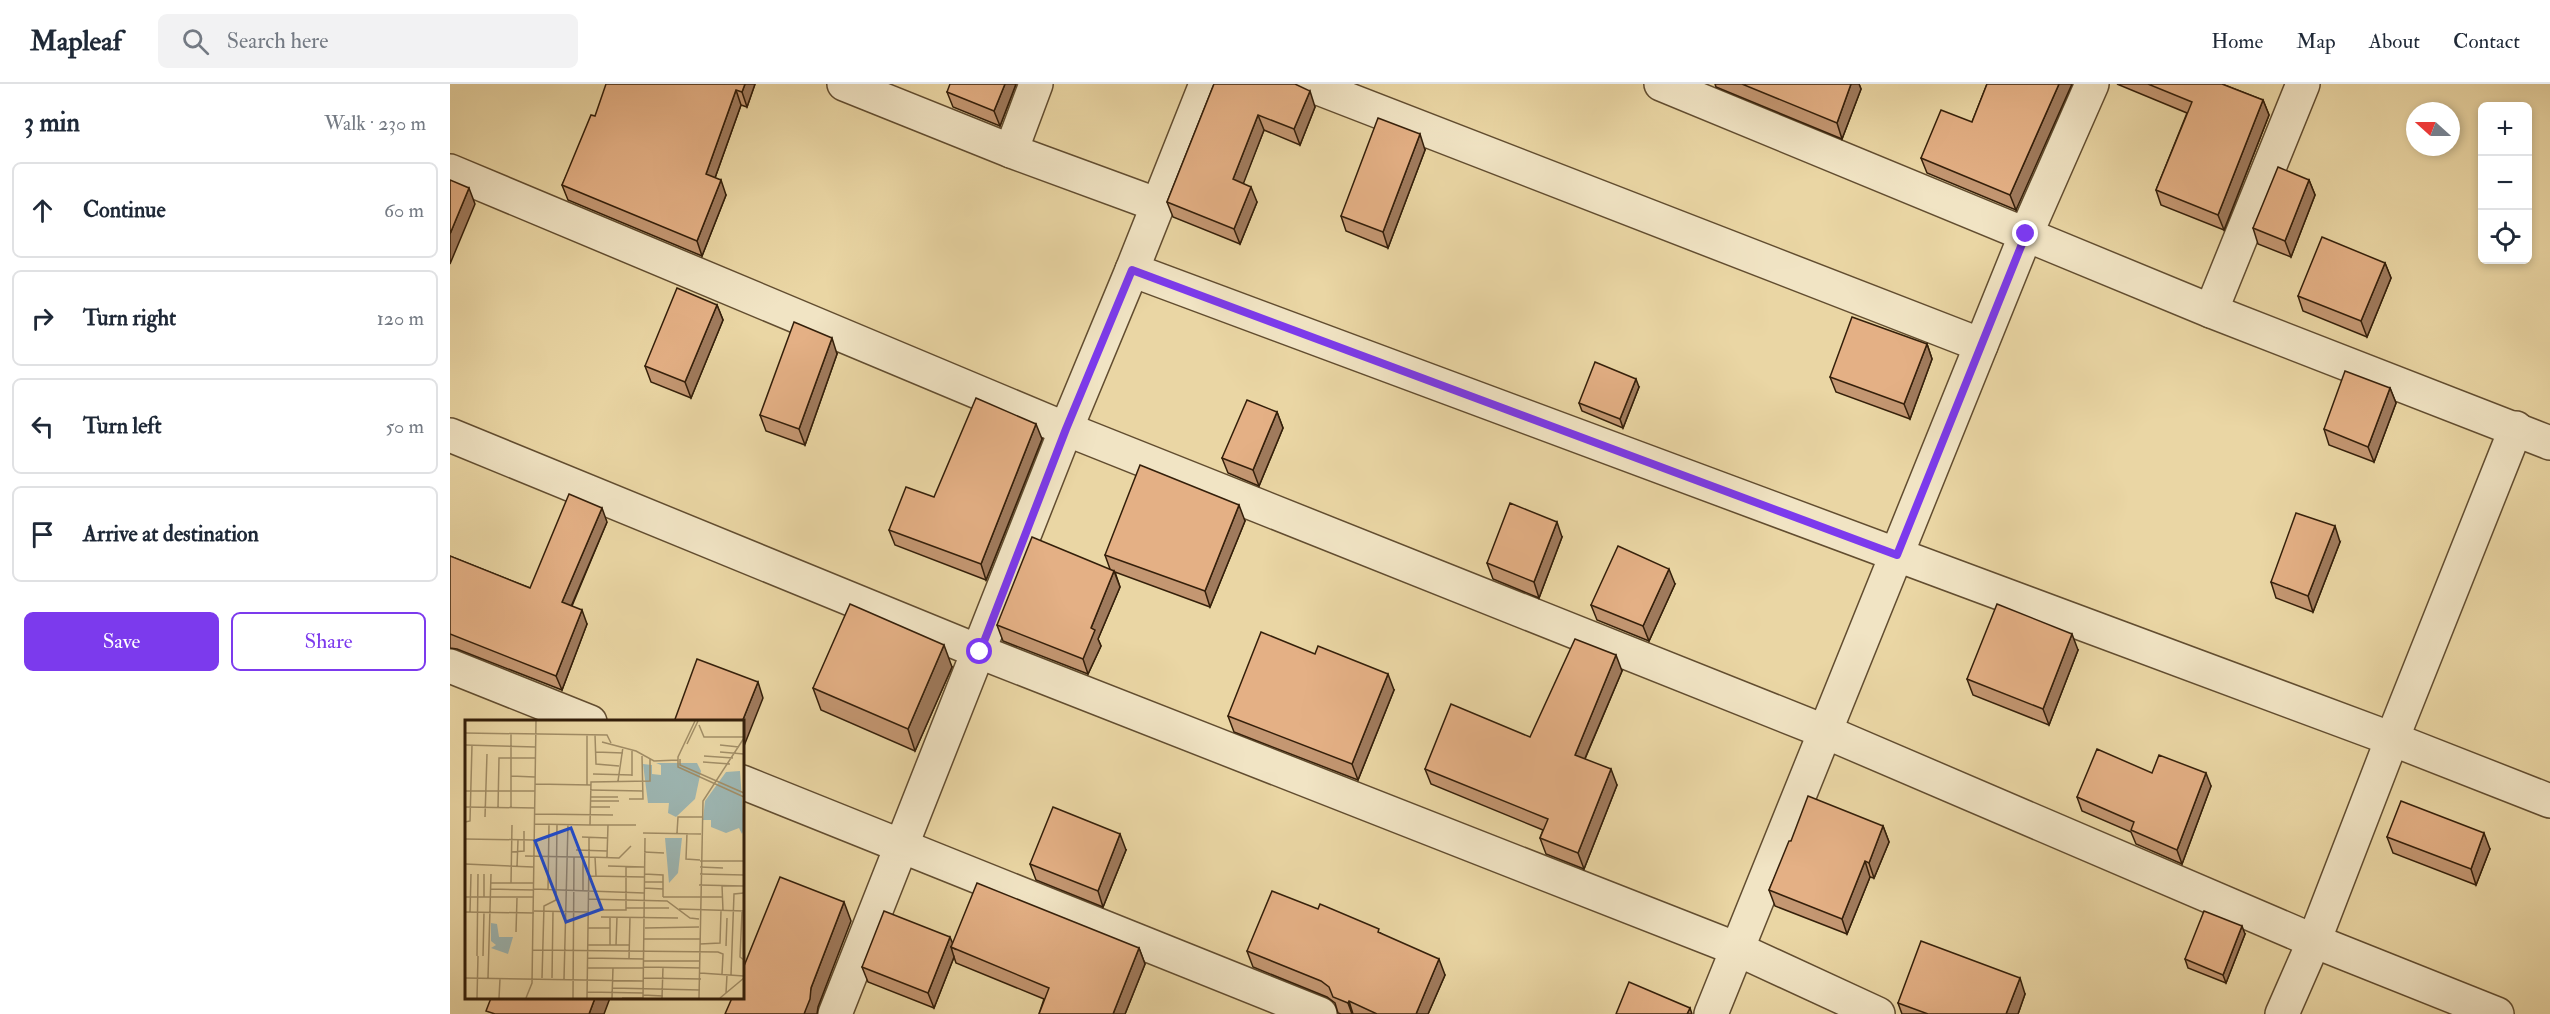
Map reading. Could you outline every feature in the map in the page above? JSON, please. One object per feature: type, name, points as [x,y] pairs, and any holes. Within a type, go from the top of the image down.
[{"type":"street","points":[[844,84],[1011,151],[1158,204]]},
{"type":"street","points":[[1011,151],[1036,84]]},
{"type":"street","points":[[835,1014],[980,652],[1066,429],[1206,84]]},
{"type":"street","points":[[1308,84],[1981,345]]},
{"type":"street","points":[[1661,84],[1705,92],[2026,234],[2211,310],[2550,442]]},
{"type":"street","points":[[1711,1014],[2026,234],[2092,84]]},
{"type":"street","points":[[2211,310],[2303,84]]},
{"type":"street","points":[[450,171],[1066,429],[1826,732],[2314,941],[2497,1014]]},
{"type":"street","points":[[1132,270],[2392,739],[2550,801]]},
{"type":"street","points":[[2282,1014],[2314,941],[2516,428]]},
{"type":"street","points":[[450,435],[980,652],[1737,949],[1878,1014]]},
{"type":"street","points":[[450,666],[585,720]]},
{"type":"street","points":[[744,783],[1320,1014]]},
{"type":"building","points":[[606,84],[745,84],[742,92],[736,90],[706,174],[721,180],[697,241],[562,185],[591,115],[595,116]]},
{"type":"building","points":[[950,84],[1005,84],[994,111],[947,92]]},
{"type":"building","points":[[1214,84],[1295,84],[1310,91],[1294,129],[1258,115],[1233,179],[1251,187],[1234,229],[1167,202]]},
{"type":"building","points":[[1742,84],[1851,84],[1837,123]]},
{"type":"building","points":[[1987,84],[2059,84],[2010,195],[1921,158],[1941,110],[1972,122]]},
{"type":"building","points":[[2148,84],[2222,84],[2263,100],[2218,215],[2156,190],[2192,102]]},
{"type":"building","points":[[1378,118],[1420,134],[1383,232],[1341,216]]},
{"type":"building","points":[[2278,167],[2309,180],[2285,241],[2253,228]]},
{"type":"building","points":[[450,180],[469,188],[450,234]]},
{"type":"building","points":[[2322,237],[2385,263],[2361,321],[2298,296]]},
{"type":"building","points":[[677,288],[717,305],[685,382],[645,366]]},
{"type":"building","points":[[1852,317],[1927,344],[1904,404],[1830,377]]},
{"type":"building","points":[[794,322],[832,338],[799,429],[760,415]]},
{"type":"building","points":[[1595,362],[1636,379],[1620,419],[1579,403]]},
{"type":"building","points":[[2345,371],[2390,388],[2368,447],[2324,429]]},
{"type":"building","points":[[976,398],[1036,424],[981,564],[889,530],[906,487],[934,497]]},
{"type":"building","points":[[1247,400],[1277,412],[1253,470],[1222,458]]},
{"type":"building","points":[[1140,465],[1239,505],[1205,591],[1105,555]]},
{"type":"building","points":[[569,494],[602,508],[562,602],[582,610],[556,676],[450,634],[450,556],[530,588]]},
{"type":"building","points":[[1510,503],[1557,522],[1534,582],[1487,563]]},
{"type":"building","points":[[2296,513],[2335,526],[2308,596],[2271,582]]},
{"type":"building","points":[[1032,537],[1114,571],[1091,628],[1095,630],[1083,659],[997,625]]},
{"type":"building","points":[[1618,546],[1669,569],[1643,626],[1591,605]]},
{"type":"building","points":[[850,604],[944,645],[908,729],[813,688]]},
{"type":"building","points":[[1997,604],[2072,634],[2043,709],[1967,679]]},
{"type":"building","points":[[1261,632],[1315,654],[1318,646],[1388,674],[1352,764],[1228,716]]},
{"type":"building","points":[[1575,639],[1616,655],[1575,755],[1611,769],[1578,853],[1540,838],[1548,819],[1425,769],[1451,704],[1530,737]]},
{"type":"building","points":[[697,659],[758,682],[743,720],[675,720]]},
{"type":"building","points":[[2097,749],[2152,773],[2159,755],[2206,773],[2177,850],[2131,830],[2134,822],[2077,797]]},
{"type":"building","points":[[1808,796],[1883,826],[1869,863],[1865,861],[1842,919],[1769,890]]},
{"type":"building","points":[[2401,801],[2484,833],[2471,869],[2387,837]]},
{"type":"building","points":[[1053,807],[1120,834],[1098,891],[1030,864]]},
{"type":"building","points":[[780,877],[844,902],[811,988],[810,999],[804,1014],[725,1014],[732,999],[744,999],[744,966]]},
{"type":"building","points":[[977,883],[1139,948],[1113,1014],[1039,1014],[1049,988],[951,947]]},
{"type":"building","points":[[1272,891],[1318,909],[1320,904],[1379,929],[1378,932],[1439,959],[1416,1014],[1377,1014],[1349,1001],[1348,1003],[1333,997],[1329,987],[1321,981],[1247,951]]},
{"type":"building","points":[[884,911],[950,937],[928,993],[862,967]]},
{"type":"building","points":[[2204,911],[2242,926],[2223,975],[2185,959]]},
{"type":"building","points":[[1921,941],[2020,978],[2006,1014],[1928,1014],[1898,1003]]},
{"type":"building","points":[[1629,982],[1690,1008],[1687,1014],[1616,1014]]},
{"type":"building","points":[[491,999],[595,999],[589,1014],[495,1014],[486,1011]]},
{"type":"route","points":[[980,652],[1066,429],[1132,270],[1897,555],[2026,234]]}]
